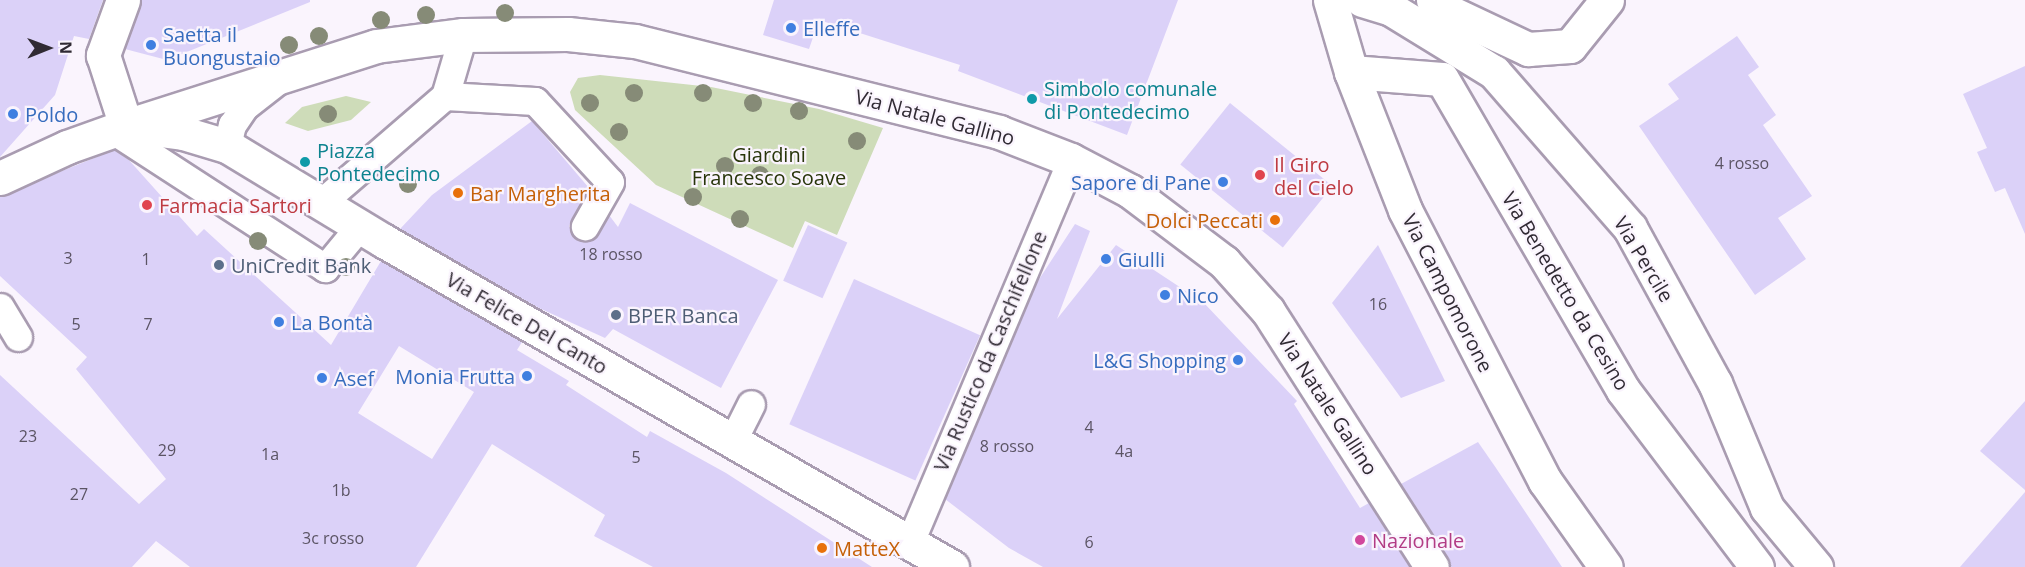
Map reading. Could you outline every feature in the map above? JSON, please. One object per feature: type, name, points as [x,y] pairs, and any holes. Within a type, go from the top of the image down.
[{"type":"main road","points":[[120,128],[103,55],[123,0]]},
{"type":"main road","name":"Via Campomorone","points":[[1329,0],[1351,72],[1405,210],[1545,481],[1606,567]]},
{"type":"main road","name":"Via Percile","points":[[1362,0],[1390,9],[1494,72],[1630,228],[1715,383],[1767,508],[1816,567]]},
{"type":"main road","points":[[1433,0],[1445,10],[1528,49],[1570,45],[1607,0]]},
{"type":"main road","name":"Via Natale Gallino","points":[[463,35],[568,34],[635,41],[999,132],[1071,160],[1130,190],[1174,220],[1224,262],[1268,311],[1432,567]]},
{"type":"main road","points":[[0,178],[67,147],[120,128],[376,46],[463,35]]},
{"type":"main road","name":"Via Benedetto da Cesino","points":[[1351,72],[1442,79],[1623,390],[1757,567]]},
{"type":"main road","points":[[120,128],[183,133],[226,146],[321,202]]},
{"type":"main road","name":"Via Felice Del Canto","points":[[321,202],[952,567]]},
{"type":"lane","points":[[321,202],[445,96],[463,35]]},
{"type":"lane","points":[[226,146],[232,125],[245,106],[287,74]]},
{"type":"lane","points":[[445,96],[535,101],[610,182],[585,226]]},
{"type":"lane","points":[[120,128],[325,268],[359,226]]},
{"type":"lane","name":"Via Rustico da Caschifellone","points":[[910,542],[1071,160]]},
{"type":"lane","points":[[0,307],[18,337]]},
{"type":"lane","points":[[733,440],[751,404]]},
{"type":"green space","name":"Giardini Francesco Soave","points":[[600,75],[711,87],[819,109],[883,128],[837,235],[805,221],[793,248],[656,185],[575,110],[570,92],[578,78]]},
{"type":"green space","points":[[346,96],[371,102],[351,120],[308,131],[285,123],[302,107]]},
{"type":"building","points":[[0,0],[103,0],[89,39],[74,36],[55,95],[0,157]]},
{"type":"building","points":[[141,0],[310,0],[310,2],[167,60],[125,49]]},
{"type":"building","points":[[774,0],[1178,0],[1127,135],[958,71],[960,65],[819,20],[809,49],[763,35]]},
{"type":"building","points":[[1737,36],[1759,67],[1748,75],[1776,115],[1763,125],[1812,196],[1778,218],[1806,259],[1755,295],[1639,126],[1679,99],[1668,84]]},
{"type":"building","points":[[2025,66],[2025,234],[2005,188],[1995,192],[1977,152],[1987,148],[1963,94]]},
{"type":"building","points":[[1230,103],[1333,186],[1283,247],[1180,164]]},
{"type":"building","points":[[532,121],[589,188],[569,226],[577,239],[593,239],[609,215],[618,227],[630,203],[778,280],[721,388],[613,329],[605,338],[539,308],[400,229],[432,195]]},
{"type":"building","points":[[114,150],[128,159],[197,236],[204,229],[331,345],[381,261],[522,342],[517,350],[569,381],[566,385],[647,437],[650,431],[726,473],[872,567],[653,567],[594,536],[605,515],[492,444],[416,567],[190,567],[156,541],[132,567],[0,567],[0,375],[139,504],[166,479],[76,369],[87,357],[0,276],[0,196]],"holes":[[[399,346],[474,392],[432,459],[358,413]]]},
{"type":"building","points":[[1075,224],[1090,231],[1057,319],[1116,245],[1204,303],[1297,401],[1294,404],[1360,508],[1369,503],[1410,567],[1043,567],[1009,548],[945,499],[1036,284]]},
{"type":"building","points":[[808,225],[847,242],[822,298],[783,281]]},
{"type":"building","points":[[1378,245],[1445,381],[1401,398],[1332,303]]},
{"type":"building","points":[[854,279],[980,335],[915,480],[789,424]]},
{"type":"building","points":[[2025,401],[2025,490],[1980,451]]},
{"type":"building","points":[[1478,442],[1562,567],[1451,567],[1401,484]]},
{"type":"building","points":[[2025,492],[2025,567],[1960,567]]},
{"type":"place","name":"Elleffe","points":[[791,28]]},
{"type":"place","name":"Saetta il Buongustaio","points":[[151,45]]},
{"type":"place","name":"Simbolo comunale di Pontedecimo","points":[[1032,99]]},
{"type":"place","name":"Poldo","points":[[13,114]]},
{"type":"place","name":"Piazza Pontedecimo","points":[[305,162]]},
{"type":"place","name":"Il Giro del Cielo","points":[[1260,175]]},
{"type":"place","name":"Sapore di Pane","points":[[1223,182]]},
{"type":"place","name":"Bar Margherita","points":[[458,193]]},
{"type":"place","name":"Farmacia Sartori","points":[[147,205]]},
{"type":"place","name":"Dolci Peccati","points":[[1275,220]]},
{"type":"place","name":"Giulli","points":[[1106,259]]},
{"type":"place","name":"UniCredit Bank","points":[[219,265]]},
{"type":"place","name":"Nico","points":[[1165,295]]},
{"type":"place","name":"BPER Banca","points":[[616,315]]},
{"type":"place","name":"La Bontà","points":[[279,322]]},
{"type":"place","name":"L&G Shopping","points":[[1238,360]]},
{"type":"place","name":"Monia Frutta","points":[[527,376]]},
{"type":"place","name":"Asef","points":[[322,378]]},
{"type":"place","name":"Nazionale","points":[[1360,540]]},
{"type":"place","name":"MatteX","points":[[822,548]]}]
